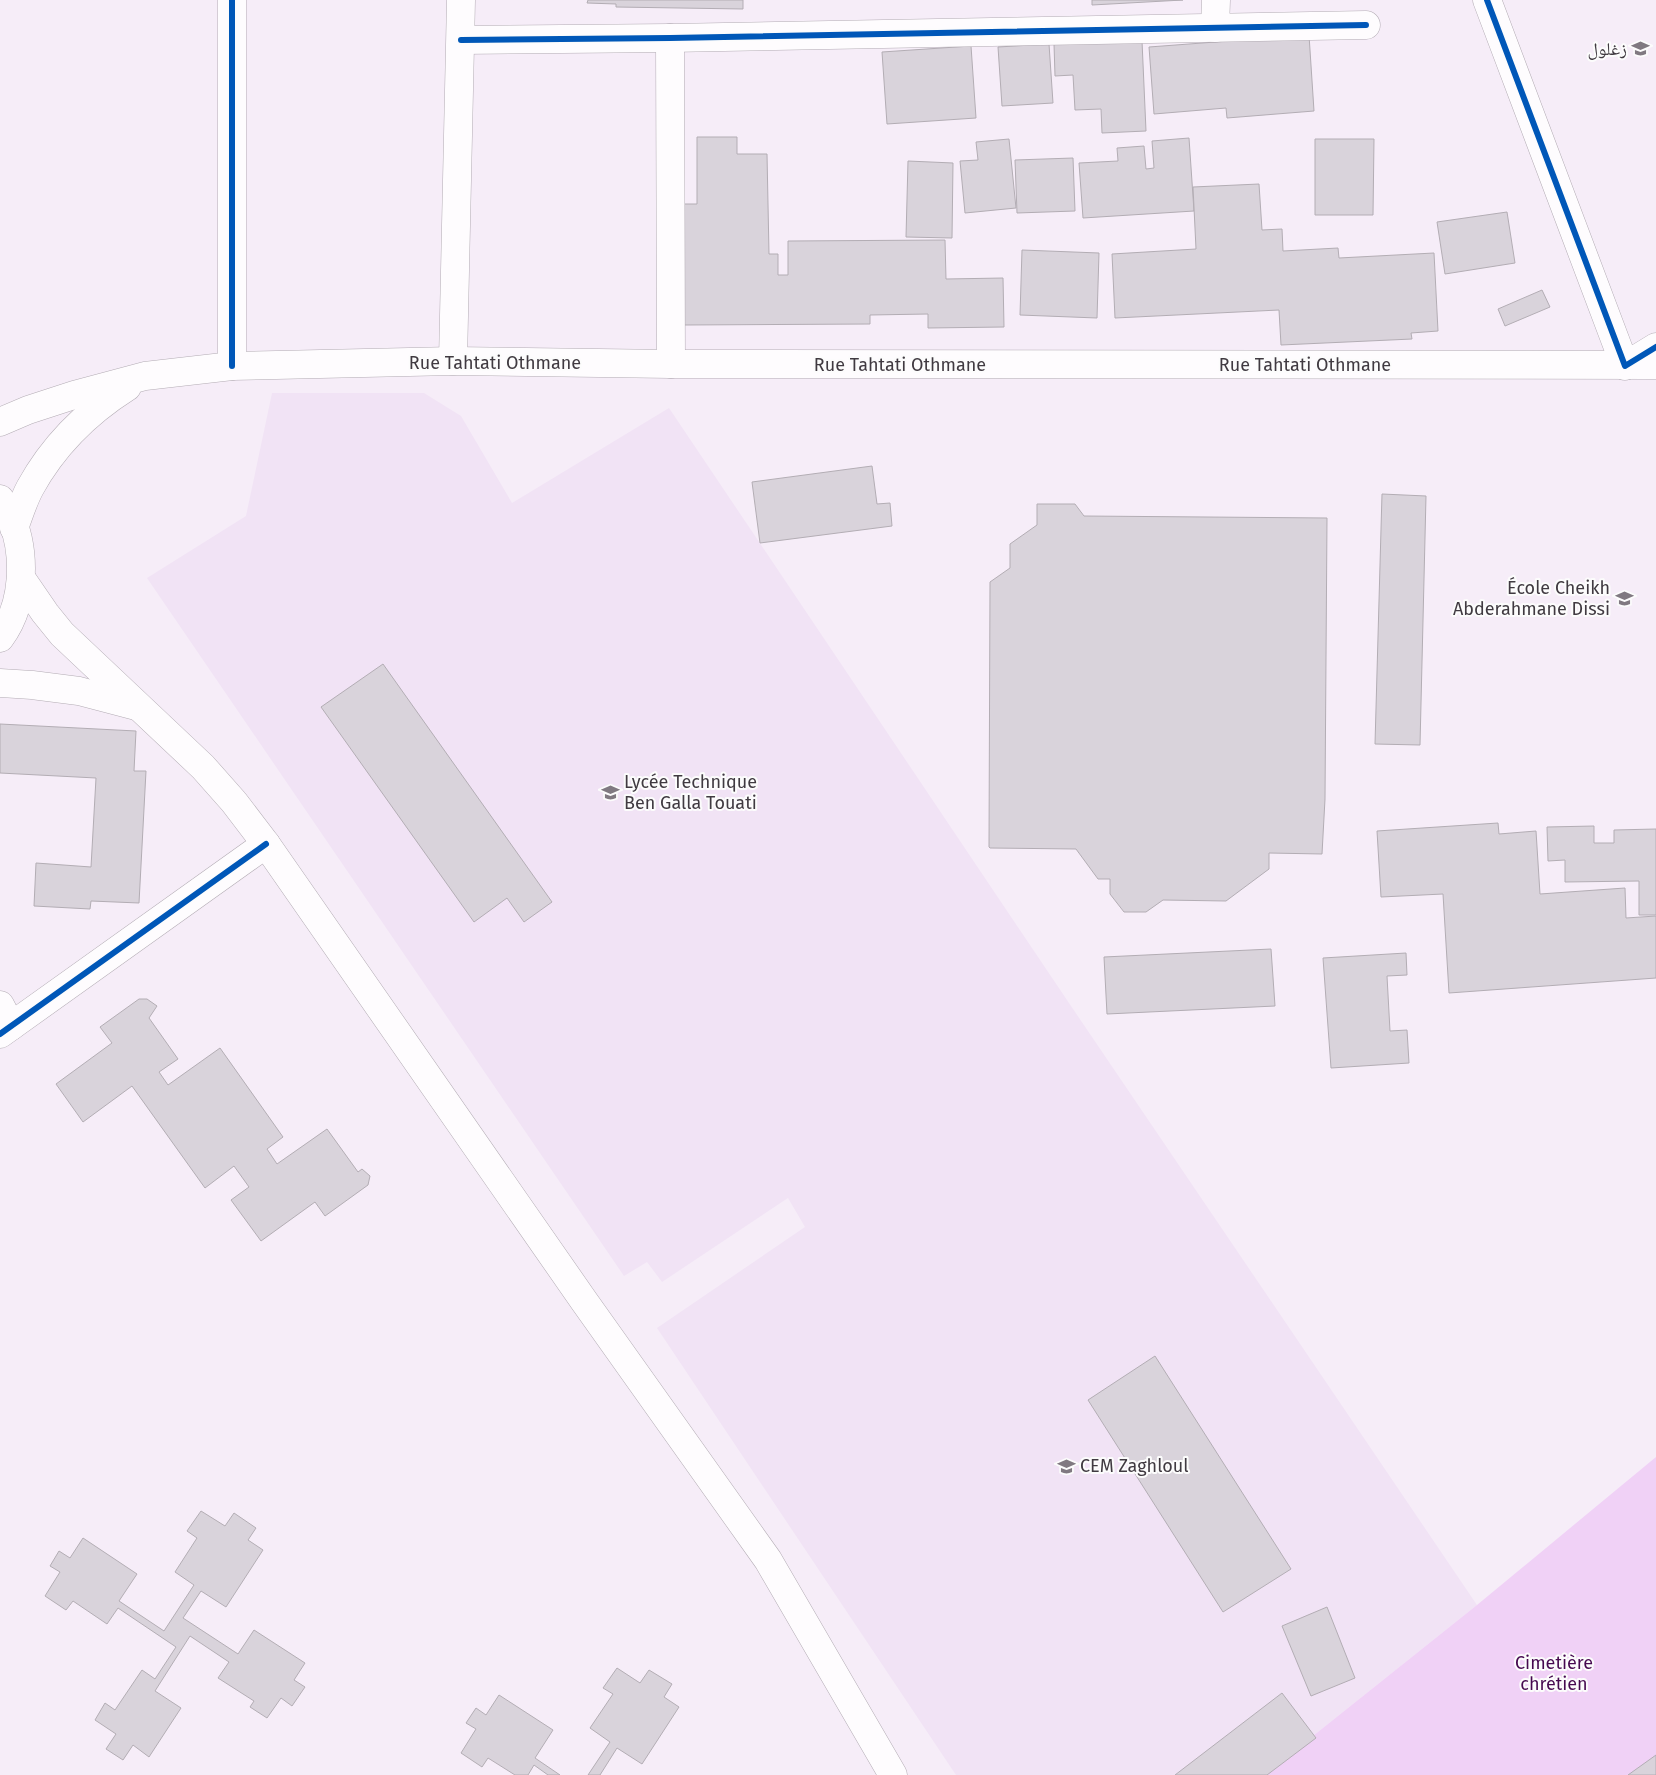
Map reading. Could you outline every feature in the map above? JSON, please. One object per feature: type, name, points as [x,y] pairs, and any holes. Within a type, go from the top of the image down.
[{"type":"main road","points":[[232,0],[232,366]]},
{"type":"main road","points":[[453,361],[461,0]]},
{"type":"main road","points":[[1215,28],[1216,0]]},
{"type":"main road","points":[[1487,0],[1625,366],[1656,347]]},
{"type":"main road","points":[[461,40],[670,38],[1366,24]]},
{"type":"main road","points":[[670,38],[672,364]]},
{"type":"main road","name":"Rue Tahtati Othmane","points":[[0,422],[28,410],[74,395],[145,376],[232,366],[453,361],[672,364],[1656,365]]},
{"type":"main road","points":[[14,528],[29,490],[50,455],[78,424],[109,398],[145,376]]},
{"type":"main road","points":[[0,499],[14,528],[20,552],[21,578],[16,605],[0,638]]},
{"type":"main road","points":[[21,578],[45,614],[62,634],[203,767],[234,802],[266,844],[584,1301],[768,1560],[893,1775]]},
{"type":"main road","points":[[0,683],[79,691],[140,707]]},
{"type":"main road","points":[[4,1022],[266,844]]},
{"type":"shaded area","points":[[272,393],[424,393],[461,416],[512,503],[669,408],[1477,1605],[1264,1775],[956,1775],[657,1328],[805,1227],[788,1198],[662,1282],[647,1262],[624,1276],[147,578],[246,516]]},
{"type":"green space","name":"Cimetière chrétien","points":[[1656,1457],[1656,1775],[1264,1775],[1477,1605]]},
{"type":"building","points":[[588,0],[743,0],[743,9],[616,7],[616,4],[587,3]]},
{"type":"building","points":[[1092,0],[1183,0],[1092,5]]},
{"type":"building","points":[[1309,35],[1314,111],[1227,118],[1226,108],[1154,114],[1149,47]]},
{"type":"building","points":[[1142,41],[1146,131],[1102,133],[1101,109],[1075,110],[1073,75],[1055,76],[1054,44]]},
{"type":"building","points":[[1049,44],[1053,103],[1002,106],[998,47]]},
{"type":"building","points":[[971,46],[976,118],[887,124],[882,52]]},
{"type":"building","points":[[697,137],[737,137],[737,154],[767,154],[769,254],[778,254],[778,275],[788,275],[788,241],[945,240],[946,279],[1003,278],[1004,327],[928,328],[928,314],[870,315],[870,324],[684,325],[682,204],[697,204]]},
{"type":"building","points":[[1189,138],[1194,211],[1083,218],[1079,163],[1118,161],[1117,148],[1144,146],[1146,169],[1154,168],[1152,141]]},
{"type":"building","points":[[1009,139],[1016,208],[965,213],[960,161],[978,160],[976,142]]},
{"type":"building","points":[[1315,139],[1374,139],[1373,215],[1315,215]]},
{"type":"building","points":[[1073,158],[1075,211],[1017,213],[1015,160]]},
{"type":"building","points":[[908,161],[953,163],[952,238],[906,237]]},
{"type":"building","points":[[1259,184],[1262,230],[1282,229],[1283,251],[1338,248],[1339,258],[1434,253],[1438,331],[1411,333],[1412,339],[1281,345],[1279,310],[1115,318],[1112,254],[1196,249],[1193,187]]},
{"type":"building","points":[[1507,212],[1515,263],[1445,274],[1437,222]]},
{"type":"building","points":[[1022,250],[1099,253],[1097,318],[1020,315]]},
{"type":"building","points":[[1542,290],[1550,307],[1505,326],[1498,309]]},
{"type":"building","points":[[872,466],[877,504],[890,503],[892,526],[760,543],[752,482]]},
{"type":"building","points":[[1382,494],[1426,496],[1420,745],[1375,744]]},
{"type":"building","points":[[1037,504],[1075,504],[1084,516],[1327,518],[1325,799],[1322,854],[1269,853],[1269,869],[1226,901],[1163,900],[1146,912],[1124,912],[1110,894],[1110,879],[1098,879],[1076,849],[989,847],[990,582],[1010,568],[1010,544],[1037,525]]},
{"type":"building","points":[[383,664],[552,902],[524,922],[507,898],[474,922],[321,707]]},
{"type":"building","points":[[0,724],[136,731],[134,771],[146,771],[139,903],[91,901],[90,909],[34,906],[36,863],[91,867],[96,778],[0,773]]},
{"type":"building","points":[[1498,823],[1499,834],[1536,831],[1540,894],[1625,888],[1626,918],[1656,916],[1656,978],[1449,993],[1443,894],[1381,897],[1377,831]]},
{"type":"building","points":[[1594,826],[1594,843],[1614,843],[1614,830],[1656,829],[1656,915],[1639,915],[1639,881],[1565,882],[1565,860],[1548,861],[1547,827]]},
{"type":"building","points":[[1271,949],[1275,1006],[1107,1014],[1104,957]]},
{"type":"building","points":[[1406,953],[1407,975],[1387,976],[1390,1031],[1407,1030],[1409,1063],[1331,1068],[1323,958]]},
{"type":"building","points":[[139,999],[147,999],[157,1006],[149,1018],[178,1059],[159,1072],[168,1085],[220,1048],[283,1137],[267,1149],[277,1164],[327,1129],[358,1172],[362,1169],[370,1176],[368,1185],[325,1216],[315,1202],[261,1241],[231,1200],[249,1187],[234,1166],[205,1188],[132,1086],[83,1122],[56,1084],[112,1043],[100,1027]]},
{"type":"building","points":[[1155,1356],[1291,1569],[1223,1612],[1088,1400]]},
{"type":"building","points":[[201,1511],[225,1526],[234,1513],[256,1528],[248,1540],[263,1550],[226,1607],[201,1591],[183,1618],[238,1654],[254,1630],[305,1663],[294,1680],[305,1687],[292,1706],[281,1698],[267,1718],[250,1707],[254,1701],[218,1678],[229,1662],[190,1636],[155,1691],[181,1708],[149,1757],[133,1745],[123,1760],[106,1749],[116,1734],[95,1720],[105,1703],[115,1710],[142,1670],[155,1679],[176,1647],[118,1608],[107,1624],[73,1601],[66,1610],[45,1596],[60,1572],[50,1566],[59,1551],[70,1558],[83,1538],[137,1574],[119,1601],[164,1631],[194,1585],[175,1572],[197,1538],[187,1531]]},
{"type":"building","points":[[1327,1607],[1355,1678],[1311,1696],[1282,1626]]},
{"type":"building","points":[[617,1668],[640,1683],[649,1670],[672,1684],[664,1697],[679,1707],[642,1764],[617,1748],[600,1775],[588,1775],[610,1742],[590,1728],[613,1694],[603,1688]]},
{"type":"building","points":[[1282,1693],[1316,1738],[1267,1775],[1175,1775]]},
{"type":"building","points":[[499,1695],[553,1730],[535,1758],[560,1775],[548,1775],[534,1765],[528,1775],[515,1775],[488,1758],[482,1767],[461,1753],[476,1729],[466,1723],[476,1708],[486,1715]]},
{"type":"building","points":[[1656,1755],[1656,1775],[1628,1775]]},
{"type":"cycle path","points":[[232,0],[232,366]]},
{"type":"cycle path","points":[[1487,0],[1625,366],[1656,347]]},
{"type":"cycle path","points":[[461,40],[1366,25]]},
{"type":"cycle path","points":[[0,1034],[266,844]]},
{"type":"place","name":"زغلول","points":[[1641,49]]},
{"type":"place","name":"École Cheikh Abderahmane Dissi","points":[[1624,598]]},
{"type":"place","name":"Lycée Technique Ben Galla Touati","points":[[610,792]]},
{"type":"place","name":"CEM Zaghloul","points":[[1066,1466]]}]
